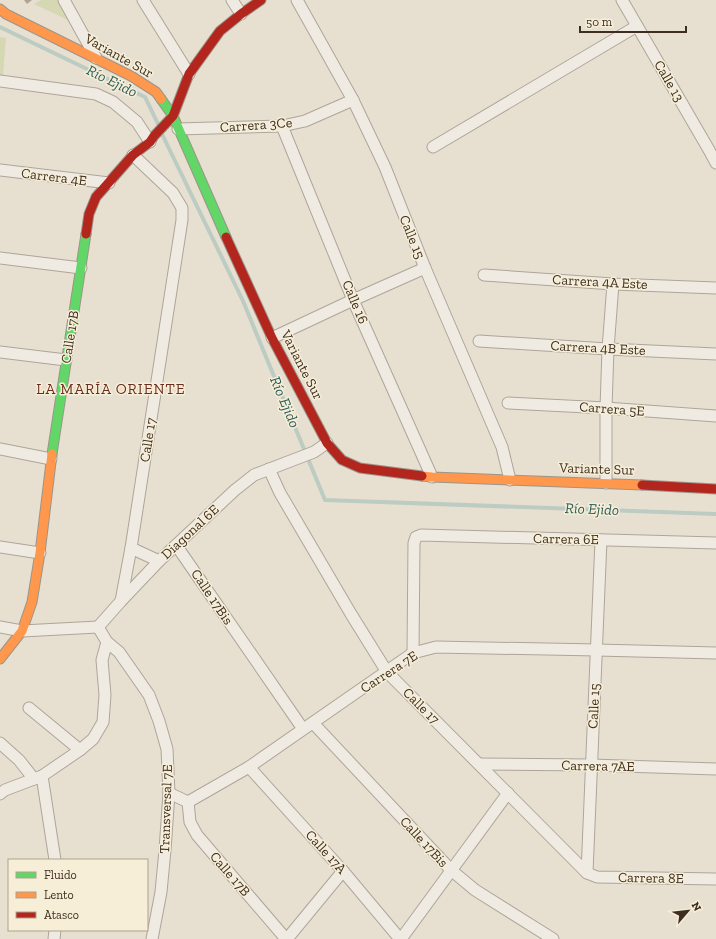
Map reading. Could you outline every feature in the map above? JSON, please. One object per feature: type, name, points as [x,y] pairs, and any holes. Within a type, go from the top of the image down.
[{"type":"main road","points":[[171,118],[189,74],[220,31],[261,0]]},
{"type":"main road","name":"Variante Sur","points":[[0,5],[3,11],[131,76],[156,92],[178,129],[272,338],[327,443],[342,460],[360,468],[432,477],[606,483],[716,489]]},
{"type":"main road","name":"Calle 17B","points":[[22,630],[32,602],[40,553],[50,459],[89,214],[96,197],[133,155],[152,139],[171,118]]},
{"type":"main road","points":[[0,659],[22,630]]},
{"type":"street","points":[[64,0],[96,58]]},
{"type":"street","points":[[143,0],[189,74]]},
{"type":"street","points":[[232,0],[241,14]]},
{"type":"street","name":"Calle 15","points":[[298,0],[353,100],[385,167],[424,268],[502,447],[510,480]]},
{"type":"street","name":"Calle 13","points":[[622,0],[716,163]]},
{"type":"street","points":[[433,147],[637,26]]},
{"type":"street","points":[[0,81],[96,94],[113,102],[137,122],[152,139]]},
{"type":"street","name":"Carrera 3Ce","points":[[178,129],[282,126],[306,122],[353,100]]},
{"type":"street","name":"Calle 16","points":[[282,126],[353,300],[432,477]]},
{"type":"street","name":"Calle 17","points":[[121,601],[131,548],[182,220],[182,208],[173,193],[133,155]]},
{"type":"street","name":"Carrera 4E","points":[[0,170],[108,183]]},
{"type":"street","points":[[0,258],[81,268]]},
{"type":"street","points":[[272,338],[424,268]]},
{"type":"street","name":"Carrera 4A Este","points":[[484,275],[613,284],[716,288]]},
{"type":"street","points":[[606,483],[608,349],[613,284]]},
{"type":"street","name":"Carrera 4B Este","points":[[479,341],[716,354]]},
{"type":"street","points":[[0,352],[66,360]]},
{"type":"street","name":"Carrera 5E","points":[[508,403],[716,416]]},
{"type":"street","name":"Diagonal 6E","points":[[98,627],[176,544],[235,490],[254,475],[314,452],[327,443]]},
{"type":"street","points":[[0,449],[50,459]]},
{"type":"street","name":"Calle 17","points":[[269,468],[288,507],[350,614],[387,672],[587,873]]},
{"type":"street","name":"Carrera 6E","points":[[413,653],[414,543],[416,537],[420,535],[716,543]]},
{"type":"street","name":"Calle 15","points":[[587,873],[601,540]]},
{"type":"street","name":"Calle 17Bis","points":[[176,544],[308,726],[451,870],[475,890],[553,939]]},
{"type":"street","points":[[0,547],[40,553]]},
{"type":"street","points":[[131,548],[159,561]]},
{"type":"street","points":[[0,627],[22,630],[98,627]]},
{"type":"street","name":"Transversal 7E","points":[[98,627],[107,642],[120,652],[149,695],[159,721],[167,749],[169,793],[161,892],[152,939]]},
{"type":"street","points":[[0,794],[6,790],[38,778],[93,740],[103,722],[105,695],[102,660],[107,642]]},
{"type":"street","name":"Carrera 7E","points":[[188,802],[249,767],[413,653],[436,647],[716,654]]},
{"type":"street","points":[[29,708],[80,750]]},
{"type":"street","points":[[0,744],[38,778],[55,859]]},
{"type":"street","name":"Carrera 7AE","points":[[479,764],[591,765],[716,769]]},
{"type":"street","name":"Calle 17A","points":[[249,767],[343,871],[401,939]]},
{"type":"street","points":[[169,793],[188,802]]},
{"type":"street","points":[[401,939],[508,793]]},
{"type":"street","name":"Calle 17B","points":[[188,802],[190,822],[197,835],[287,939]]},
{"type":"street","points":[[287,939],[343,871]]},
{"type":"street","name":"Carrera 8E","points":[[587,873],[597,877],[716,879]]},
{"type":"green space","points":[[41,0],[60,0],[74,23],[34,4]]},
{"type":"green space","points":[[0,37],[6,38],[3,76],[0,76]]},
{"type":"waterway","name":"Río Ejido","points":[[0,27],[145,97],[159,126]]},
{"type":"waterway","name":"Río Ejido","points":[[161,132],[243,301],[325,500],[716,514]]},
{"type":"traffic: fast","points":[[161,99],[173,116],[226,237]]},
{"type":"traffic: fast","points":[[52,454],[86,234]]},
{"type":"traffic: slow","points":[[0,9],[6,14],[131,76],[156,92],[161,99]]},
{"type":"traffic: slow","points":[[0,659],[22,631],[32,602],[40,553],[52,454]]},
{"type":"traffic: slow","points":[[422,476],[642,485]]},
{"type":"traffic: jam","points":[[86,234],[89,214],[96,197],[133,155],[150,142],[173,116],[189,74],[220,31],[261,0]]},
{"type":"traffic: jam","points":[[226,237],[272,338],[327,443],[342,460],[360,468],[422,476]]},
{"type":"traffic: jam","points":[[642,485],[716,489]]},
{"type":"district","name":"LA MARÍA ORIENTE","points":[[111,389]]}]
